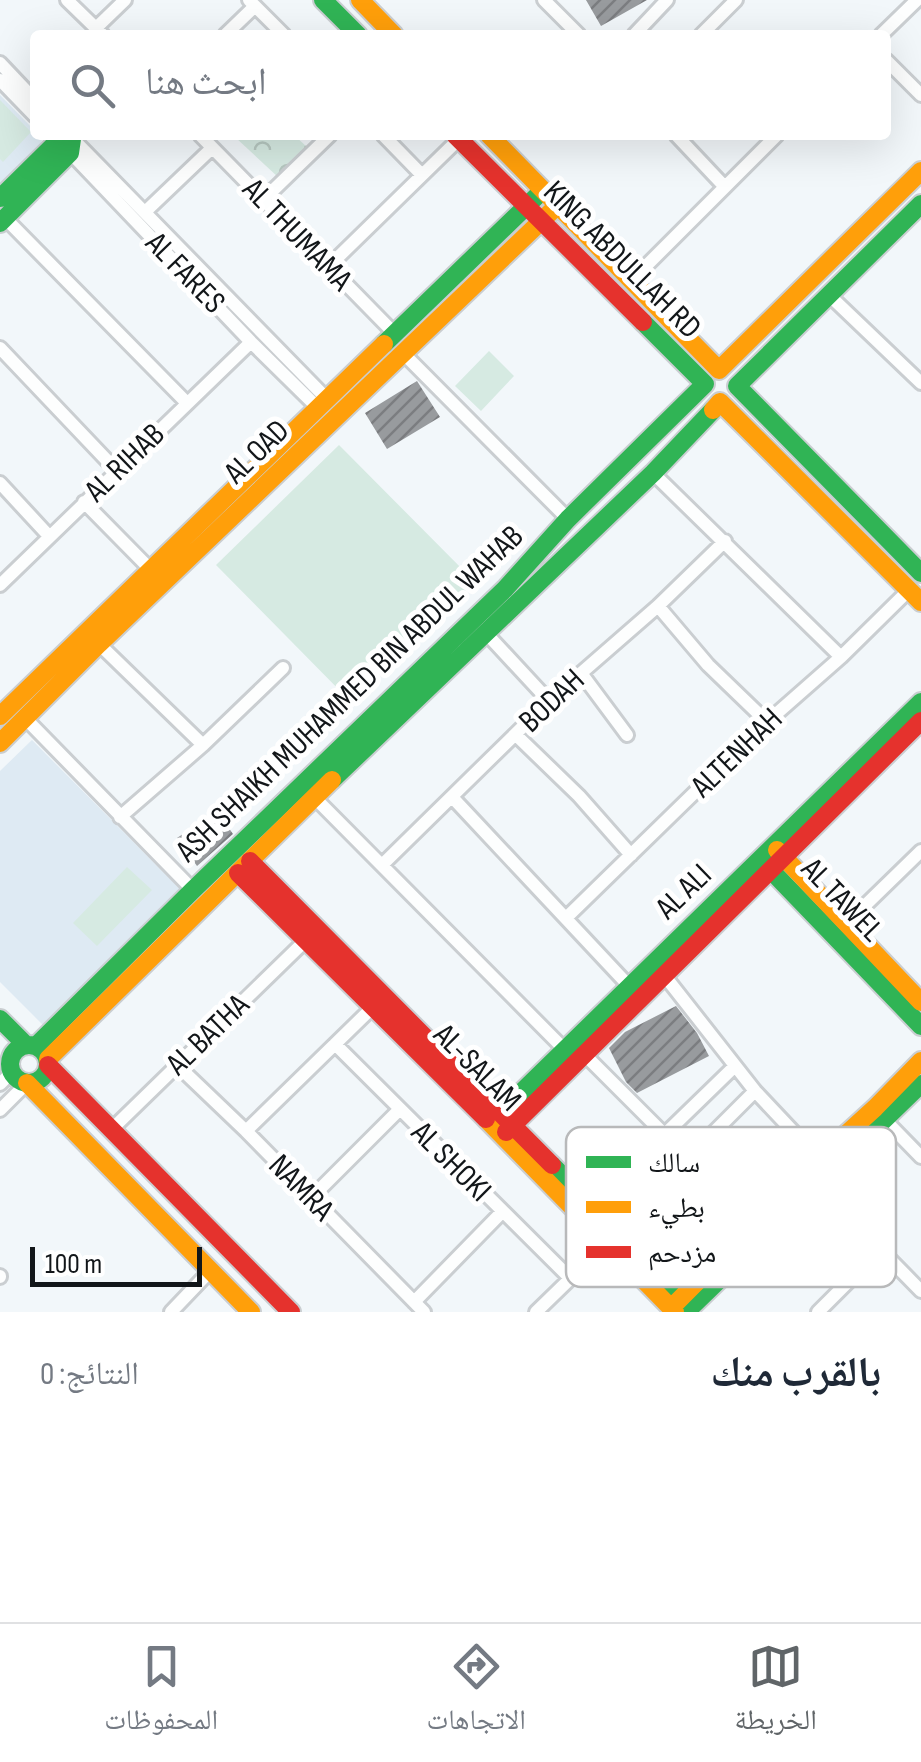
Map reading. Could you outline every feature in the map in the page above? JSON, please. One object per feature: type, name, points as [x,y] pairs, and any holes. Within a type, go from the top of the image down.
[{"type":"street","points":[[67,0],[97,30]]},
{"type":"street","points":[[101,30],[126,0]]},
{"type":"street","points":[[323,0],[353,30]]},
{"type":"street","points":[[639,30],[667,0]]},
{"type":"street","points":[[712,0],[724,11]]},
{"type":"street","points":[[705,30],[736,0]]},
{"type":"street","points":[[886,30],[917,0]]},
{"type":"street","points":[[363,1],[389,30]]},
{"type":"street","points":[[547,1],[574,30]]},
{"type":"street","points":[[230,30],[252,3],[279,30]]},
{"type":"street","points":[[0,63],[30,95]]},
{"type":"street","points":[[891,65],[921,95]]},
{"type":"street","points":[[0,80],[30,111]]},
{"type":"street","points":[[0,198],[65,140]]},
{"type":"street","points":[[65,140],[2,220],[187,403]]},
{"type":"street","name":"AL FARES","points":[[65,140],[145,212],[322,403]]},
{"type":"street","name":"AL FARES","points":[[65,140],[251,342],[322,403]]},
{"type":"street","name":"AL THUMAMA","points":[[205,140],[396,334]]},
{"type":"street","points":[[263,200],[325,140]]},
{"type":"street","points":[[389,140],[422,175]]},
{"type":"street","points":[[328,267],[454,140]]},
{"type":"street","name":"KING ABDULLAH RD","points":[[460,140],[705,384]]},
{"type":"street","name":"KING ABDULLAH RD","points":[[494,140],[720,370]]},
{"type":"street","points":[[681,140],[724,186]]},
{"type":"street","points":[[633,279],[772,140]]},
{"type":"street","points":[[145,212],[212,148]]},
{"type":"street","points":[[921,170],[720,370],[710,374],[705,384],[707,394],[715,401],[730,400],[737,386],[921,204]]},
{"type":"street","name":"AL OAD","points":[[0,716],[542,191]]},
{"type":"street","name":"AL OAD","points":[[0,742],[556,206]]},
{"type":"street","points":[[828,295],[921,383]]},
{"type":"street","name":"AL RIHAB","points":[[0,585],[251,342]]},
{"type":"street","points":[[0,348],[117,470]]},
{"type":"street","points":[[403,352],[568,519]]},
{"type":"street","points":[[720,370],[734,376],[737,386],[921,573]]},
{"type":"street","name":"ASH SHAIKH MUHAMMED BIN ABDUL WAHAB","points":[[40,1054],[244,867],[314,797],[372,728],[568,519],[705,384]]},
{"type":"street","points":[[720,402],[915,596]]},
{"type":"street","name":"ASH SHAIKH MUHAMMED BIN ABDUL WAHAB","points":[[40,1054],[192,890],[485,632],[654,473],[720,402]]},
{"type":"street","points":[[654,473],[841,657]]},
{"type":"street","points":[[0,482],[49,536]]},
{"type":"street","points":[[84,502],[151,570]]},
{"type":"street","name":"BODAH","points":[[382,865],[549,701],[725,542]]},
{"type":"street","name":"ALTENHAH","points":[[567,917],[768,722],[915,596]]},
{"type":"street","points":[[658,606],[708,665],[768,722]]},
{"type":"street","points":[[485,632],[549,701]]},
{"type":"street","points":[[99,644],[203,745]]},
{"type":"street","points":[[120,817],[283,668]]},
{"type":"street","points":[[581,673],[627,736]]},
{"type":"street","name":"AL ALI","points":[[501,1125],[575,1052],[664,975],[921,702]]},
{"type":"street","points":[[25,718],[192,890]]},
{"type":"street","name":"AL ALI","points":[[575,1052],[630,986],[921,721]]},
{"type":"street","points":[[516,735],[631,854]]},
{"type":"street","points":[[314,797],[656,1127]]},
{"type":"street","points":[[452,797],[630,986]]},
{"type":"street","name":"AL TAWEL","points":[[772,858],[847,922],[921,1002]]},
{"type":"street","name":"AL TAWEL","points":[[772,858],[921,1026]]},
{"type":"street","points":[[847,922],[918,860]]},
{"type":"street","name":"AL-SALAM","points":[[244,867],[306,940],[501,1125],[566,1197]]},
{"type":"street","name":"AL-SALAM","points":[[244,867],[566,1192]]},
{"type":"street","name":"AL BATHA","points":[[111,1130],[306,940]]},
{"type":"street","points":[[664,975],[755,1091],[789,1127]]},
{"type":"street","points":[[246,1130],[374,1006]]},
{"type":"street","points":[[0,1019],[40,1054],[291,1312]]},
{"type":"street","name":"AL SHOKI","points":[[335,1044],[566,1274]]},
{"type":"street","points":[[0,1110],[16,1050],[40,1054]]},
{"type":"street","points":[[10,1070],[39,1080],[40,1054]]},
{"type":"street","points":[[855,1127],[921,1061]]},
{"type":"street","name":"NAMRA","points":[[178,1065],[419,1307]]},
{"type":"street","points":[[671,1127],[735,1066]]},
{"type":"street","points":[[10,1070],[251,1312]]},
{"type":"street","points":[[876,1127],[921,1084]]},
{"type":"street","points":[[719,1127],[755,1091]]},
{"type":"street","points":[[311,1198],[399,1110]]},
{"type":"street","points":[[884,1119],[892,1127]]},
{"type":"street","points":[[896,1131],[921,1157]]},
{"type":"street","points":[[419,1307],[502,1212]]},
{"type":"street","points":[[896,1266],[921,1291]]},
{"type":"street","points":[[171,1312],[210,1271]]},
{"type":"street","points":[[536,1312],[566,1282]]},
{"type":"street","name":"AL-SALAM","points":[[656,1287],[679,1308]]},
{"type":"street","name":"AL-SALAM","points":[[659,1287],[679,1308]]},
{"type":"street","points":[[679,1308],[699,1287]]},
{"type":"street","points":[[679,1308],[703,1287]]},
{"type":"street","points":[[818,1312],[843,1287]]},
{"type":"shaded area","points":[[0,95],[30,126],[30,140],[42,140],[41,146],[0,186]]},
{"type":"shaded area","points":[[32,740],[183,892],[46,1028],[0,982],[0,771]]},
{"type":"green space","points":[[0,100],[30,133],[3,162]]},
{"type":"green space","points":[[238,140],[299,140],[307,147],[279,178]]},
{"type":"green space","points":[[489,351],[514,376],[481,411],[455,386]]},
{"type":"green space","points":[[339,445],[475,582],[352,703],[216,565]]},
{"type":"green space","points":[[127,867],[152,890],[97,946],[73,923]]},
{"type":"building","points":[[586,0],[647,0],[601,26]]},
{"type":"building","points":[[417,381],[440,417],[387,449],[365,413]]},
{"type":"building","points":[[217,811],[233,834],[197,866],[177,838]]},
{"type":"building","points":[[676,1006],[709,1056],[637,1093],[626,1082],[609,1048],[625,1032]]},
{"type":"traffic: fast","points":[[323,0],[353,30]]},
{"type":"traffic: fast","points":[[0,198],[59,140]]},
{"type":"traffic: fast","points":[[0,223],[70,153],[72,140]]},
{"type":"traffic: fast","points":[[384,344],[542,191]]},
{"type":"traffic: fast","points":[[921,204],[737,386],[921,573]]},
{"type":"traffic: fast","points":[[36,1046],[505,589],[568,519],[705,384],[643,322]]},
{"type":"traffic: fast","points":[[332,780],[653,473],[713,410]]},
{"type":"traffic: fast","points":[[492,1121],[921,702]]},
{"type":"traffic: fast","points":[[764,863],[921,1026]]},
{"type":"traffic: fast","points":[[0,1019],[26,1045]]},
{"type":"traffic: fast","points":[[29,1045],[42,1051],[48,1064],[42,1077],[29,1083],[16,1077],[10,1064],[16,1051],[29,1045]]},
{"type":"traffic: fast","points":[[877,1127],[921,1084]]},
{"type":"traffic: fast","points":[[552,1165],[566,1179]]},
{"type":"traffic: fast","points":[[673,1287],[692,1306]]},
{"type":"traffic: fast","points":[[686,1312],[712,1287]]},
{"type":"traffic: slow","points":[[360,0],[389,30]]},
{"type":"traffic: slow","points":[[494,140],[719,370],[921,171]]},
{"type":"traffic: slow","points":[[0,743],[557,206]]},
{"type":"traffic: slow","points":[[0,716],[384,344]]},
{"type":"traffic: slow","points":[[713,410],[720,402],[921,602]]},
{"type":"traffic: slow","points":[[48,1059],[332,780]]},
{"type":"traffic: slow","points":[[777,850],[921,1002]]},
{"type":"traffic: slow","points":[[854,1127],[921,1061]]},
{"type":"traffic: slow","points":[[27,1083],[251,1312]]},
{"type":"traffic: slow","points":[[486,1119],[566,1201]]},
{"type":"traffic: slow","points":[[651,1287],[675,1312]]},
{"type":"traffic: slow","points":[[676,1303],[692,1287]]},
{"type":"traffic: jam","points":[[460,140],[643,322]]},
{"type":"traffic: jam","points":[[506,1132],[921,721]]},
{"type":"traffic: jam","points":[[250,861],[552,1165]]},
{"type":"traffic: jam","points":[[238,873],[486,1119]]},
{"type":"traffic: jam","points":[[48,1065],[291,1312]]}]
